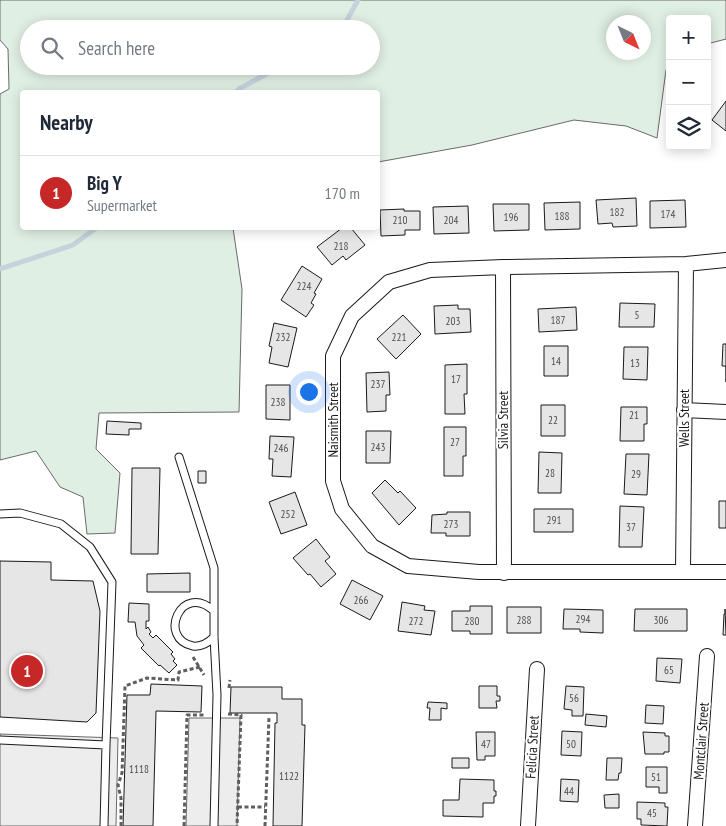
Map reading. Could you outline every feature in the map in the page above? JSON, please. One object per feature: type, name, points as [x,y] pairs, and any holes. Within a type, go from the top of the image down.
[{"type":"street","name":"Naismith Street","points":[[726,260],[686,264],[430,270],[389,282],[352,316],[333,356],[333,481],[342,508],[372,546],[408,566],[504,573],[726,572]]},
{"type":"street","name":"Wells Street","points":[[683,572],[686,264]]},
{"type":"street","name":"Silvia Street","points":[[503,267],[504,573]]},
{"type":"street","points":[[684,410],[726,412]]},
{"type":"street","name":"Montclair Street","points":[[694,826],[707,656]]},
{"type":"street","name":"Felicia Street","points":[[528,826],[537,669]]},
{"type":"lane","points":[[179,457],[214,568],[214,637],[217,695],[214,826]]},
{"type":"lane","points":[[0,514],[20,513],[61,524],[90,547],[112,582],[104,826]]},
{"type":"lane","points":[[214,611],[202,603],[188,604],[177,614],[175,628],[182,641],[195,646],[209,642],[214,637]]},
{"type":"lane","points":[[0,740],[106,745]]},
{"type":"path","points":[[191,654],[207,682]]},
{"type":"path","points":[[121,826],[121,798],[118,785],[122,774],[125,686],[146,678],[178,680],[180,672],[200,667]]},
{"type":"path","points":[[229,697],[230,680]]},
{"type":"path","points":[[228,706],[228,715],[241,715],[238,826]]},
{"type":"path","points":[[184,826],[187,715],[206,715],[206,707]]},
{"type":"path","points":[[265,826],[269,717]]},
{"type":"path","points":[[238,807],[265,807]]},
{"type":"green space","points":[[0,0],[726,0],[726,39],[711,43],[711,15],[666,15],[666,70],[657,138],[626,126],[574,120],[472,145],[380,162],[380,90],[20,90],[20,230],[233,230],[242,289],[239,412],[99,413],[96,449],[120,473],[115,533],[87,534],[83,497],[60,487],[36,451],[0,460],[0,94],[9,89],[8,49],[0,40]]},
{"type":"shaded area","points":[[189,718],[240,718],[237,826],[186,826]]},
{"type":"shaded area","points":[[0,734],[118,738],[116,826],[0,826]]},
{"type":"building","points":[[726,101],[726,131],[712,120]]},
{"type":"building","points":[[636,198],[637,226],[613,227],[612,223],[598,224],[596,200]]},
{"type":"building","points":[[685,200],[686,227],[650,228],[650,201]]},
{"type":"building","points":[[580,202],[580,229],[545,230],[544,203]]},
{"type":"building","points":[[493,204],[529,204],[529,230],[494,231]]},
{"type":"building","points":[[468,206],[469,233],[434,234],[433,207]]},
{"type":"building","points":[[404,209],[404,211],[420,211],[420,230],[405,230],[405,235],[381,236],[380,210]]},
{"type":"building","points":[[339,230],[353,230],[365,245],[346,260],[343,256],[332,265],[317,247]]},
{"type":"building","points":[[302,266],[322,279],[314,293],[316,294],[311,303],[314,305],[306,317],[281,300]]},
{"type":"building","points":[[620,303],[655,304],[654,327],[619,327]]},
{"type":"building","points":[[458,305],[458,309],[470,309],[471,332],[435,334],[434,306]]},
{"type":"building","points":[[576,307],[577,330],[539,332],[538,309]]},
{"type":"building","points":[[403,315],[421,334],[396,359],[377,339]]},
{"type":"building","points":[[274,323],[297,328],[288,367],[269,363],[272,347],[269,346]]},
{"type":"building","points":[[723,344],[726,344],[726,366],[722,366]]},
{"type":"building","points":[[544,346],[568,346],[568,376],[544,376]]},
{"type":"building","points":[[624,347],[648,347],[647,380],[623,379]]},
{"type":"building","points":[[467,364],[467,394],[464,394],[465,414],[445,414],[445,365]]},
{"type":"building","points":[[389,372],[390,395],[386,395],[386,411],[367,412],[366,373]]},
{"type":"building","points":[[266,385],[290,385],[290,420],[266,419]]},
{"type":"building","points":[[541,405],[565,405],[565,436],[541,436]]},
{"type":"building","points":[[621,407],[647,407],[644,441],[620,441]]},
{"type":"building","points":[[107,421],[141,423],[141,429],[129,429],[129,435],[106,434]]},
{"type":"building","points":[[444,427],[466,427],[466,456],[463,456],[463,476],[444,476]]},
{"type":"building","points":[[366,431],[391,431],[390,463],[366,463]]},
{"type":"building","points":[[270,436],[294,437],[291,477],[272,476],[273,459],[269,459]]},
{"type":"building","points":[[539,452],[562,453],[561,493],[538,493]]},
{"type":"building","points":[[626,454],[649,454],[647,495],[624,494]]},
{"type":"building","points":[[132,468],[160,468],[158,554],[131,554]]},
{"type":"building","points":[[198,471],[206,471],[206,483],[198,483]]},
{"type":"building","points":[[385,480],[398,493],[400,491],[416,508],[399,525],[372,493]]},
{"type":"building","points":[[295,492],[307,525],[281,534],[269,502]]},
{"type":"building","points":[[719,501],[726,501],[726,528],[719,528]]},
{"type":"building","points":[[620,506],[644,507],[642,547],[619,547]]},
{"type":"building","points":[[534,509],[573,509],[573,532],[534,532]]},
{"type":"building","points":[[447,512],[470,512],[470,536],[446,536],[446,533],[431,533],[432,515],[447,514]]},
{"type":"building","points":[[316,539],[330,557],[325,561],[336,574],[321,587],[293,558]]},
{"type":"building","points":[[0,561],[51,562],[51,580],[93,581],[100,611],[96,713],[87,722],[0,717]]},
{"type":"building","points":[[190,573],[190,592],[147,592],[147,574]]},
{"type":"building","points":[[352,580],[383,596],[370,620],[340,604]]},
{"type":"building","points":[[402,602],[425,606],[424,610],[435,611],[431,635],[398,631]]},
{"type":"building","points":[[129,603],[149,604],[149,621],[146,621],[146,629],[148,627],[151,632],[149,634],[153,638],[156,635],[173,652],[171,654],[175,659],[173,661],[177,665],[169,673],[141,648],[144,645],[137,636],[135,622],[128,622]]},
{"type":"building","points":[[470,606],[492,606],[492,634],[470,634],[470,631],[452,631],[452,611],[470,611]]},
{"type":"building","points":[[507,607],[541,607],[541,633],[507,633]]},
{"type":"building","points":[[564,609],[603,610],[603,633],[580,632],[580,629],[563,629]]},
{"type":"building","points":[[635,609],[687,609],[687,631],[634,631]]},
{"type":"building","points":[[725,609],[726,635],[723,635],[724,614]]},
{"type":"building","points":[[657,658],[682,659],[680,683],[656,681]]},
{"type":"building","points":[[151,684],[202,686],[201,712],[156,711],[153,826],[123,826],[127,695],[150,695]]},
{"type":"building","points":[[479,686],[497,686],[497,696],[500,696],[500,701],[496,701],[497,708],[479,708]]},
{"type":"building","points":[[566,686],[584,687],[583,716],[572,716],[572,710],[564,709]]},
{"type":"building","points":[[231,687],[282,687],[282,699],[302,699],[302,725],[305,725],[302,826],[273,826],[275,723],[277,723],[277,713],[230,713]]},
{"type":"building","points":[[428,702],[447,703],[447,709],[441,708],[441,720],[429,720],[430,708],[427,708]]},
{"type":"building","points":[[646,705],[664,706],[663,724],[645,723]]},
{"type":"building","points":[[586,714],[607,716],[606,727],[585,725]]},
{"type":"building","points":[[562,731],[582,732],[581,756],[561,755]]},
{"type":"building","points":[[476,732],[495,732],[495,756],[485,756],[485,760],[477,760]]},
{"type":"building","points":[[643,732],[665,733],[665,736],[669,736],[669,752],[664,752],[664,754],[645,754]]},
{"type":"building","points":[[452,758],[469,758],[469,768],[452,768]]},
{"type":"building","points":[[607,758],[622,758],[621,773],[619,773],[618,780],[606,780]]},
{"type":"building","points":[[646,767],[667,767],[667,793],[659,793],[659,787],[646,787]]},
{"type":"building","points":[[460,779],[494,780],[496,796],[494,796],[494,803],[483,803],[483,817],[443,816],[443,800],[459,800]]},
{"type":"building","points":[[561,779],[579,780],[578,802],[560,801]]},
{"type":"building","points":[[619,794],[619,808],[605,808],[604,795]]},
{"type":"building","points":[[637,802],[665,803],[665,807],[668,807],[667,826],[641,825],[641,819],[637,819]]},
{"type":"waterway","points":[[347,20],[358,0]]},
{"type":"waterway","points":[[238,90],[265,75]]},
{"type":"waterway","points":[[0,269],[73,245],[93,230]]},
{"type":"place","name":"Big Y","points":[[27,671]]}]
